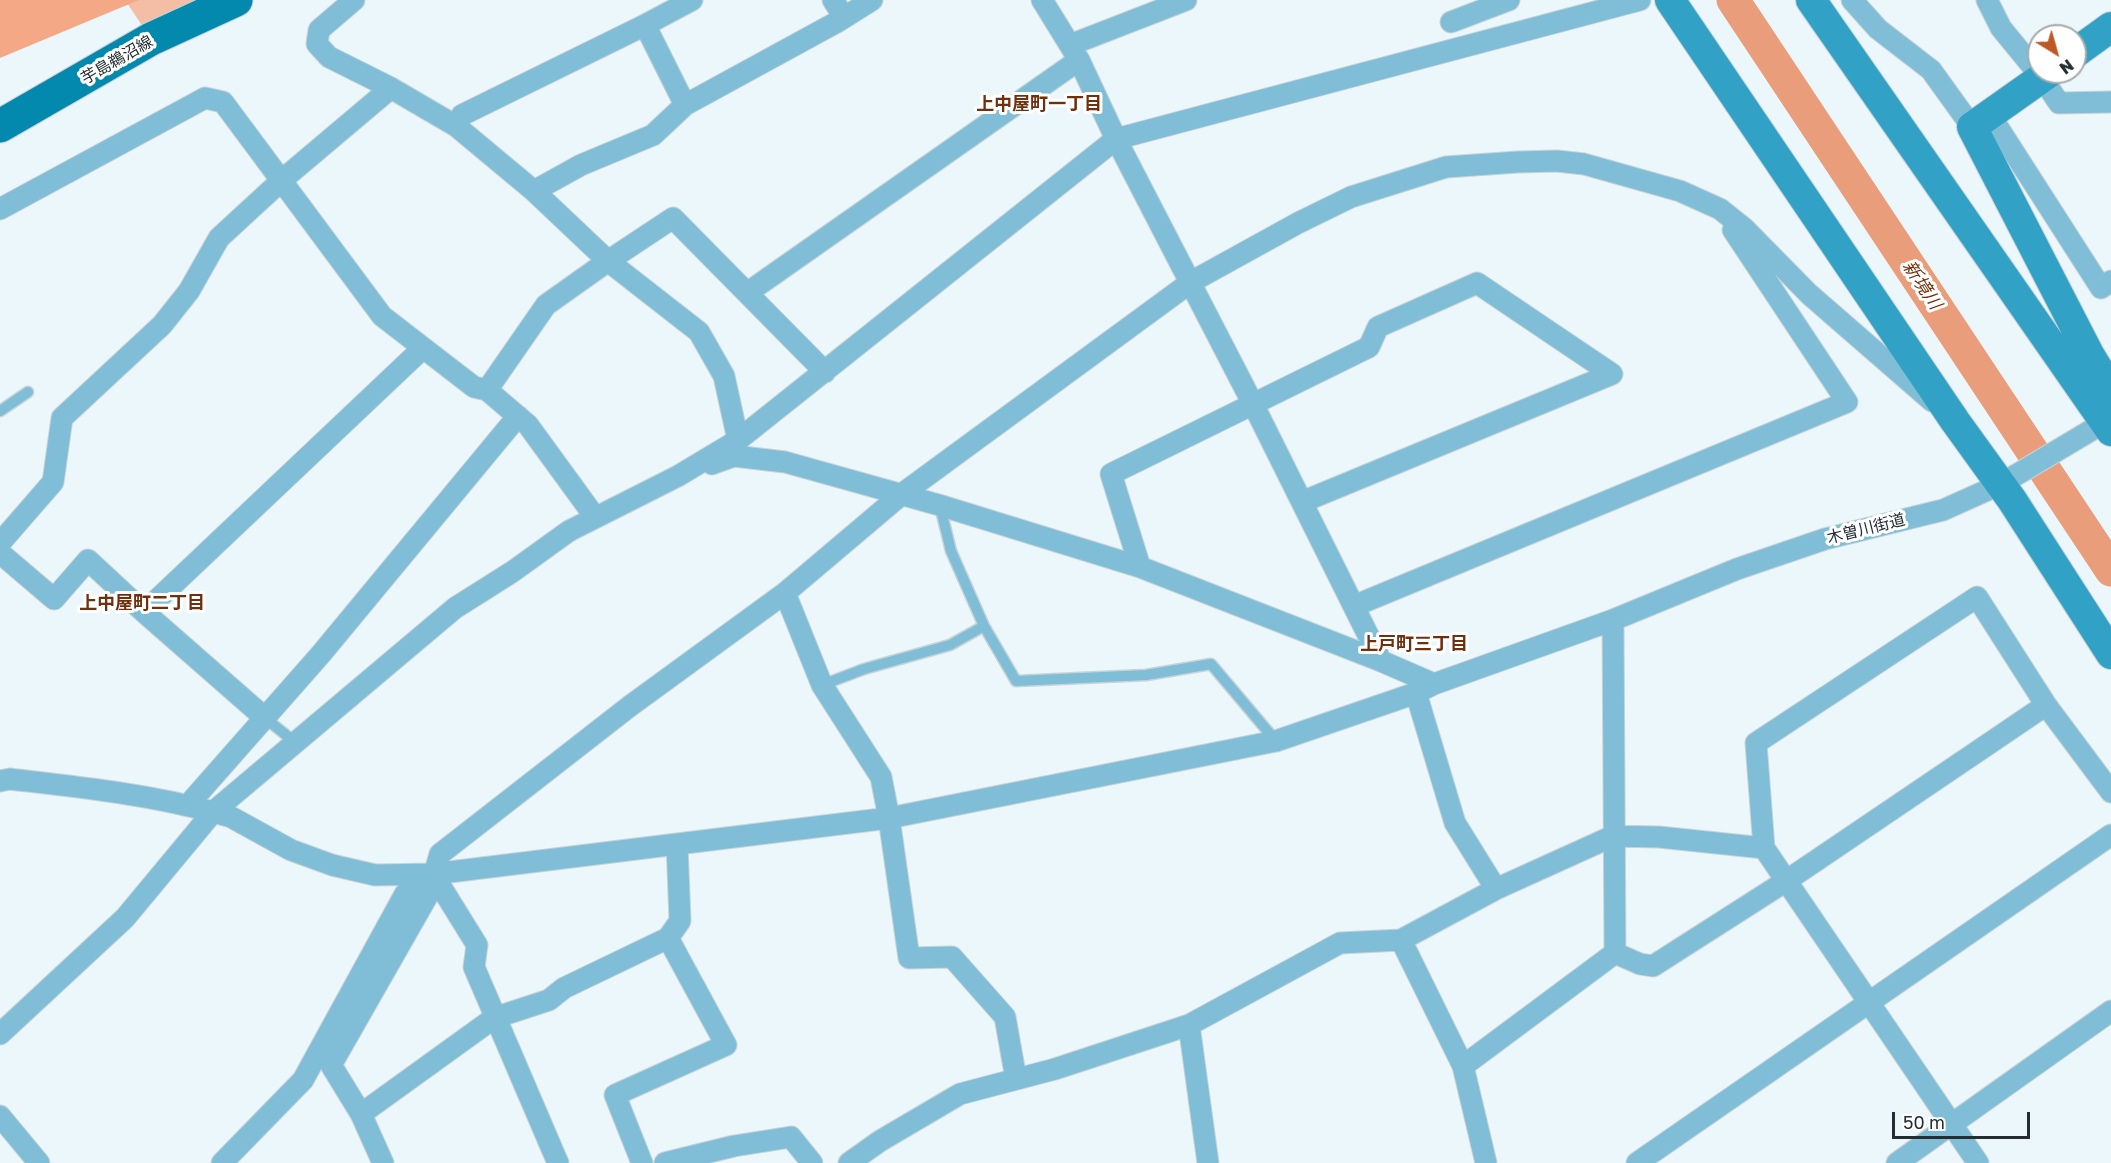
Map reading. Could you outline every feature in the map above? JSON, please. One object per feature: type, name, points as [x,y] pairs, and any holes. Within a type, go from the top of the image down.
[{"type":"main road","name":"芋島鵜沼線","points":[[0,126],[151,39],[237,0]]},
{"type":"street","points":[[354,0],[319,30],[317,44],[329,57],[391,88],[456,126],[534,191],[608,261],[699,332],[724,376],[738,440]]},
{"type":"street","points":[[456,126],[462,115],[692,0]]},
{"type":"street","points":[[534,191],[581,165],[653,135],[685,105],[838,9],[872,0]]},
{"type":"street","points":[[1042,0],[1074,53],[1254,405],[1381,661]]},
{"type":"street","points":[[747,293],[1074,53],[1186,0]]},
{"type":"street","points":[[1451,22],[1509,0]]},
{"type":"street","points":[[0,1034],[125,918],[213,812],[455,608],[512,572],[569,531],[678,476],[738,440],[1116,139],[1640,0]]},
{"type":"street","points":[[1670,0],[1955,421],[2001,484],[2111,654]]},
{"type":"street","points":[[1811,0],[2110,412]]},
{"type":"street","points":[[1852,0],[1878,29],[1931,70],[1981,121],[2101,288],[2111,281]]},
{"type":"street","points":[[1987,0],[2001,27],[2027,55]]},
{"type":"street","points":[[645,25],[685,105]]},
{"type":"street","points":[[2087,45],[2111,27]]},
{"type":"street","points":[[1981,121],[2033,84]]},
{"type":"street","points":[[2050,84],[2059,103],[2111,102]]},
{"type":"street","points":[[0,543],[53,482],[62,418],[162,325],[189,291],[219,238],[282,180],[391,88]]},
{"type":"street","points":[[0,209],[205,98],[223,102],[381,316],[474,387],[487,390],[528,425],[595,517]]},
{"type":"street","points":[[1981,121],[2090,356],[2110,412]]},
{"type":"street","points":[[383,1163],[361,1114],[331,1065],[428,895],[440,854],[630,706],[785,593],[903,494],[1191,282],[1351,197],[1446,167],[1557,161],[1584,164],[1680,191],[1720,209],[1745,229],[1809,294],[1955,421]]},
{"type":"street","points":[[1354,606],[1847,402],[1720,209]]},
{"type":"street","points":[[487,390],[546,306],[673,218],[825,372]]},
{"type":"street","points":[[1140,567],[1111,474],[1369,348],[1378,327],[1477,283],[1612,374],[1302,502]]},
{"type":"street","points":[[144,612],[423,348]]},
{"type":"street","name":"木曽川街道","points":[[0,781],[10,779],[82,787],[188,805],[231,817],[291,850],[332,866],[375,875],[433,874],[889,819],[1276,741],[1613,620],[1737,569],[1825,539],[1943,510],[2001,484],[2110,412]]},
{"type":"street","points":[[188,805],[321,654],[518,417]]},
{"type":"street","points":[[678,476],[734,456],[785,462],[903,494],[1140,567],[1381,661],[1425,689],[1455,823],[1496,889]]},
{"type":"street","points":[[0,553],[54,598],[88,560],[265,718]]},
{"type":"street","points":[[785,593],[822,685],[880,777],[889,819],[909,958],[952,957],[1005,1017],[1016,1078]]},
{"type":"street","points":[[1978,1163],[1764,848],[1756,743],[1977,597],[2046,705],[2111,792]]},
{"type":"street","points":[[1613,620],[1613,836],[1616,952]]},
{"type":"street","points":[[1616,952],[1640,964],[1653,966],[1786,881],[2046,705]]},
{"type":"street","points":[[1637,1163],[2111,835]]},
{"type":"street","points":[[849,1163],[880,1140],[960,1094],[1054,1069],[1189,1025],[1340,943],[1401,940],[1496,889],[1613,836],[1659,837],[1764,848]]},
{"type":"street","points":[[361,1114],[495,1018],[549,1000],[564,988],[668,938],[680,921],[677,844]]},
{"type":"street","points":[[433,874],[477,945],[474,967],[558,1163]]},
{"type":"street","points":[[222,1163],[303,1080],[405,894],[433,874]]},
{"type":"street","points":[[642,1163],[615,1095],[726,1046],[668,938]]},
{"type":"street","points":[[1401,940],[1462,1066],[1486,1163]]},
{"type":"street","points":[[1462,1066],[1616,952]]},
{"type":"street","points":[[1897,1163],[2111,1011]]},
{"type":"street","points":[[1189,1025],[1208,1163]]},
{"type":"street","points":[[0,1116],[39,1163]]},
{"type":"street","points":[[665,1163],[734,1146],[791,1137],[812,1163]]},
{"type":"lane","points":[[0,411],[28,392]]},
{"type":"lane","points":[[939,505],[951,551],[984,626],[1016,681],[1146,675],[1211,664],[1276,741]]},
{"type":"lane","points":[[822,685],[864,669],[950,645],[984,626]]},
{"type":"lane","points":[[265,718],[296,742]]},
{"type":"shaded area","points":[[0,0],[139,0],[0,58]]},
{"type":"shaded area","points":[[125,0],[236,0],[151,39]]},
{"type":"waterway","name":"新境川","points":[[1733,0],[2111,570]]},
{"type":"district","name":"上中屋町一丁目","points":[[1039,104]]},
{"type":"district","name":"上中屋町二丁目","points":[[142,603]]},
{"type":"district","name":"上戸町三丁目","points":[[1414,644]]}]
